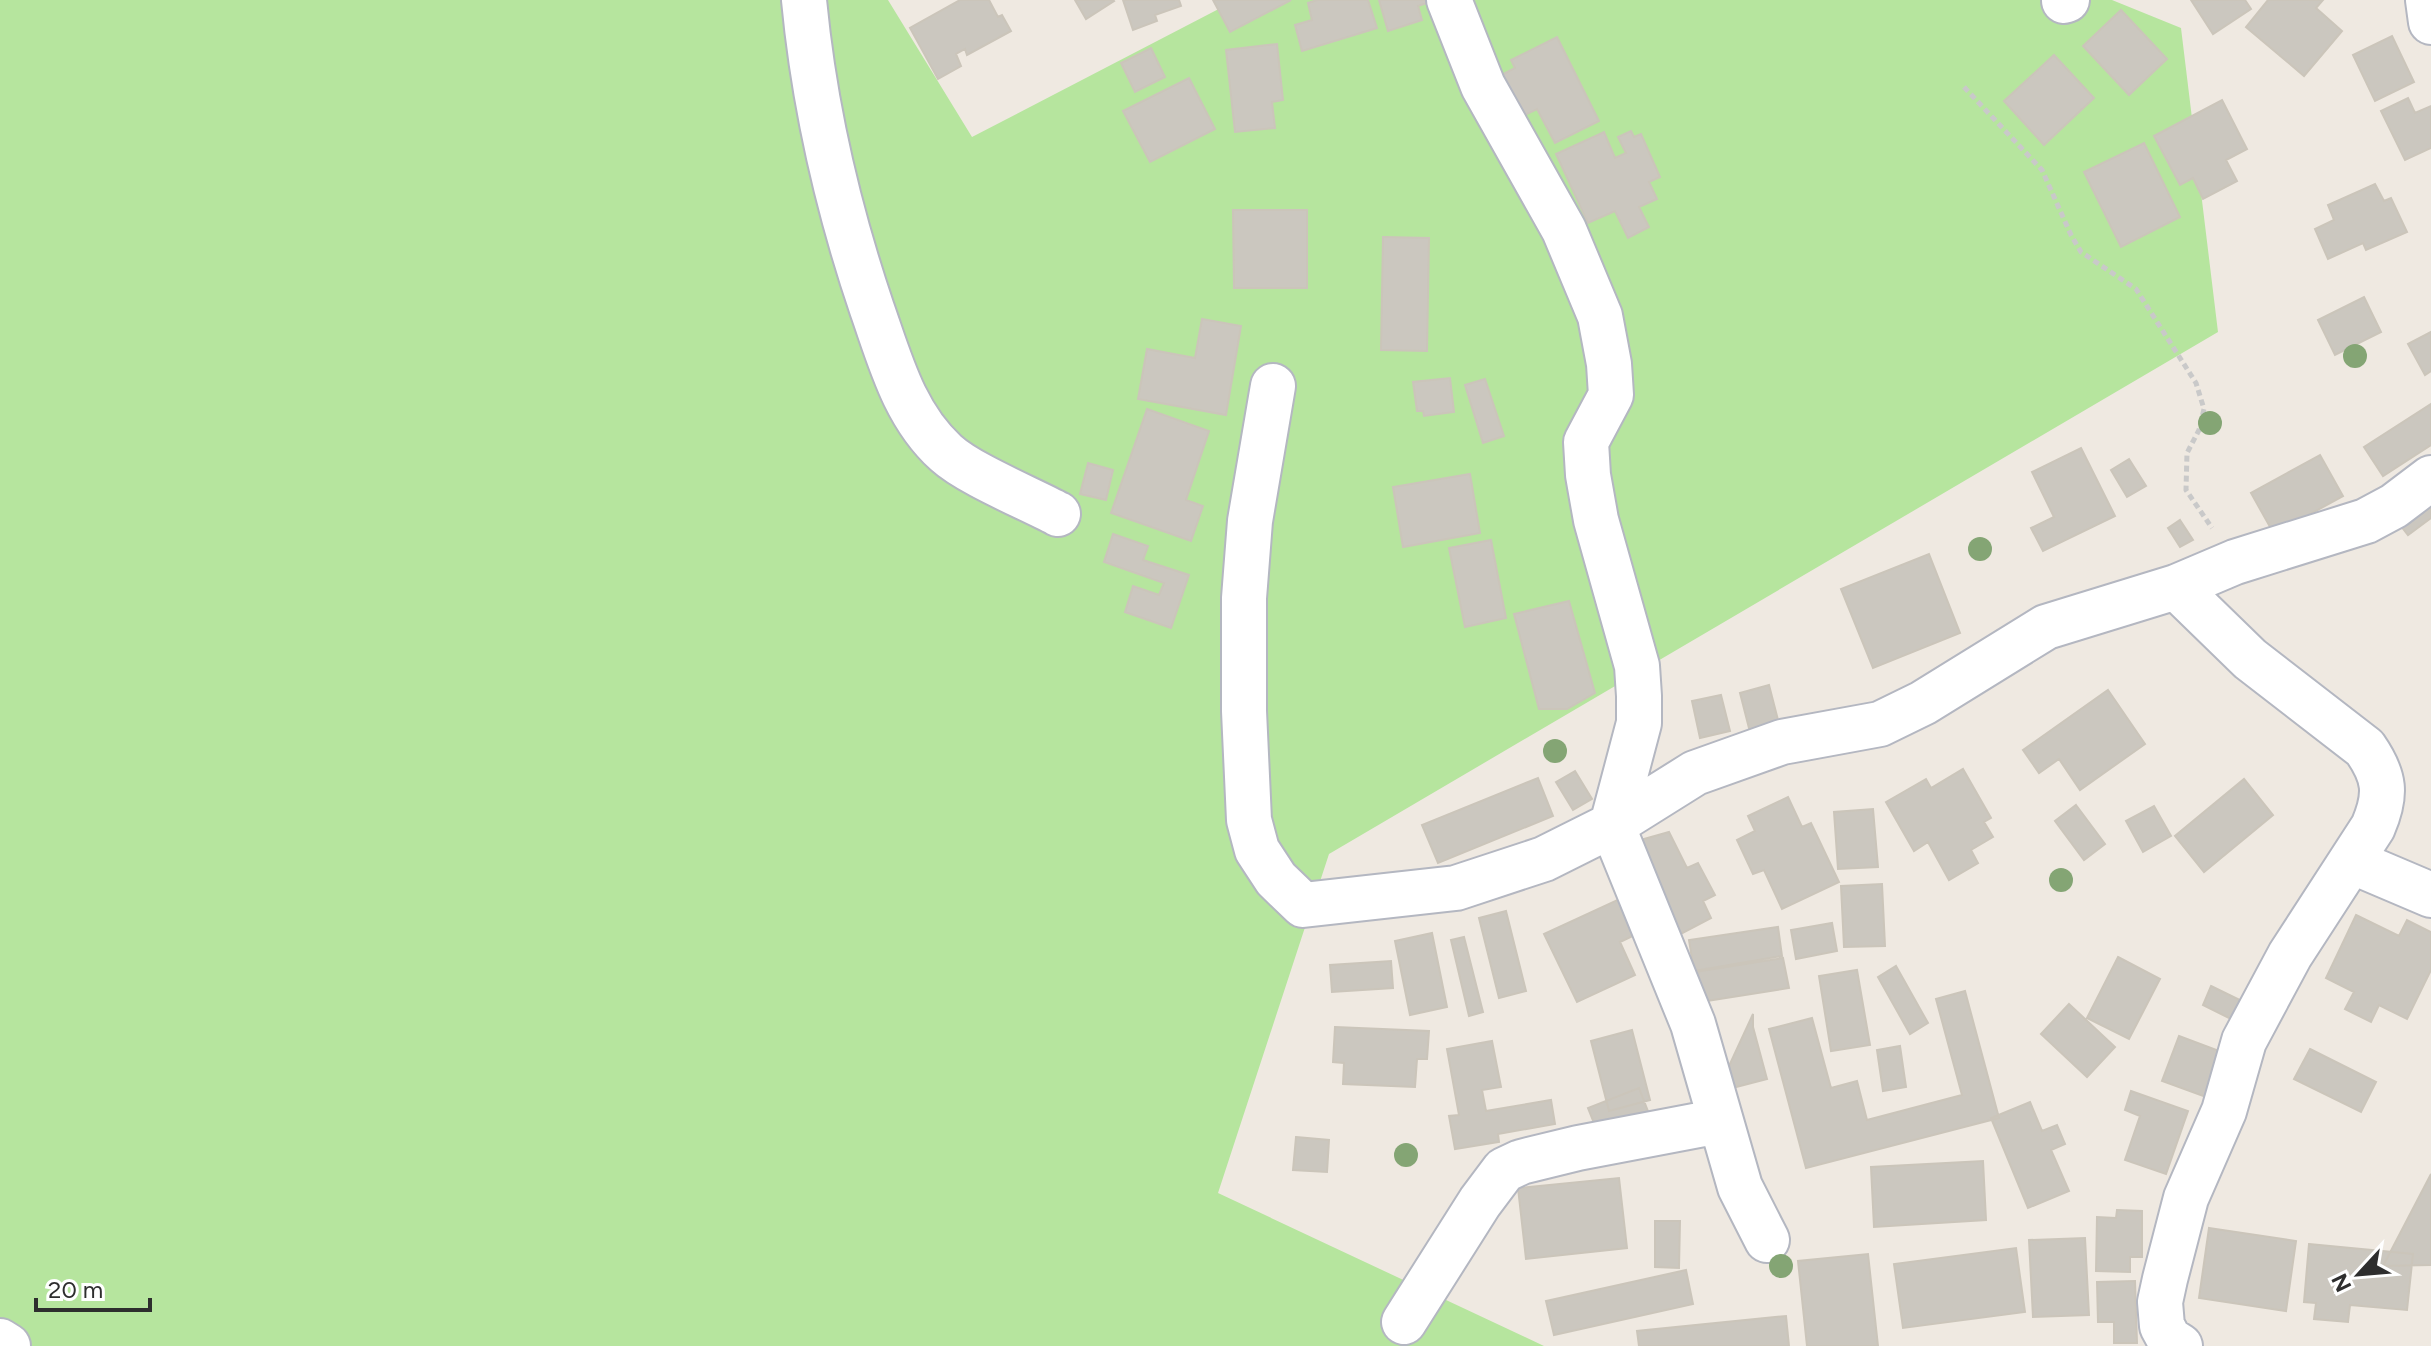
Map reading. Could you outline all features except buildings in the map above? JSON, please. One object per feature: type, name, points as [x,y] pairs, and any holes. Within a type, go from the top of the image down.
[{"type":"street","points":[[804,0],[831,161],[848,239],[894,374],[916,420],[947,455],[1058,514]]},
{"type":"street","points":[[1449,0],[1483,86],[1576,257],[1592,295],[1604,337],[1611,395],[1586,442],[1587,466],[1596,520],[1637,666],[1639,696],[1639,723],[1612,825],[1693,1024],[1740,1187],[1767,1240]]},
{"type":"street","points":[[2428,0],[2431,22]]},
{"type":"street","points":[[1273,386],[1250,521],[1244,598],[1244,711],[1249,820],[1257,850],[1276,879],[1303,905],[1456,888],[1544,859],[1612,825],[1695,773],[1782,742],[1880,724],[1923,703],[2046,627],[2176,587],[2235,562],[2366,521],[2394,506],[2431,478]]},
{"type":"street","points":[[2176,587],[2250,659],[2365,748],[2377,765],[2383,786],[2382,807],[2290,955],[2244,1041],[2224,1111],[2186,1198],[2160,1302],[2162,1326],[2169,1339],[2180,1346]]},
{"type":"street","points":[[2351,861],[2431,895]]},
{"type":"street","points":[[1404,1322],[1480,1202],[1504,1170],[1521,1162],[1578,1148],[1720,1121]]},
{"type":"street","points":[[0,1341],[8,1346]]},
{"type":"path","points":[[1964,87],[2042,170],[2081,252],[2136,289],[2196,383],[2204,409],[2199,430],[2187,453],[2186,490],[2235,562]]},
{"type":"green space","points":[[0,0],[888,0],[972,137],[1236,0],[2112,0],[2181,28],[2218,332],[1329,854],[1218,1193],[1544,1346],[0,1346]]}]
